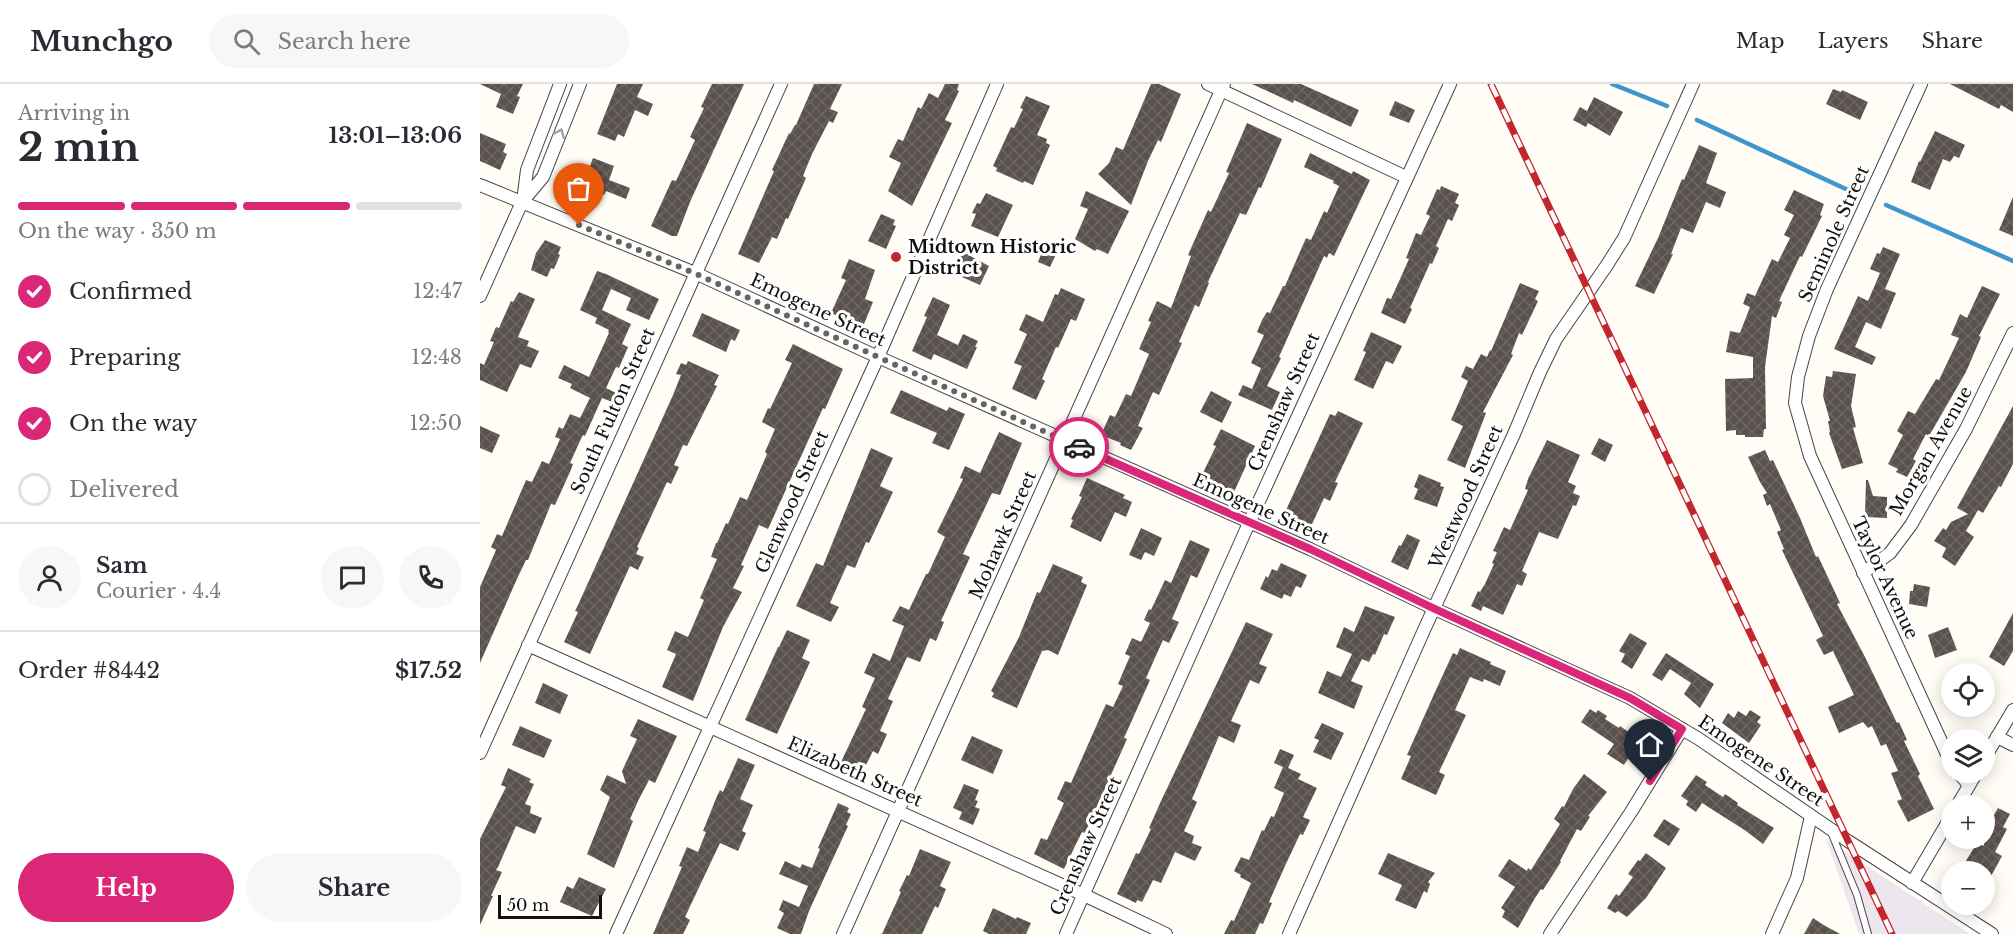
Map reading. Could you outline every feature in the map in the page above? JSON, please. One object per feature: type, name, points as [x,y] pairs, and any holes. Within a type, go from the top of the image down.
[{"type":"street","points":[[480,296],[522,202],[527,170],[561,84]]},
{"type":"street","points":[[522,202],[543,177],[580,84]]},
{"type":"street","name":"South Fulton Street","points":[[480,753],[781,84]]},
{"type":"street","name":"Glenwood Street","points":[[616,934],[878,357],[998,84]]},
{"type":"street","points":[[1208,84],[1222,87],[1406,177]]},
{"type":"street","name":"Crenshaw Street","points":[[1066,934],[1406,177],[1450,84]]},
{"type":"street","name":"Westwood Street","points":[[1289,934],[1540,372],[1556,339],[1608,265],[1624,238],[1693,84]]},
{"type":"street","name":"Seminole Street","points":[[1795,403],[1798,377],[1809,336],[1827,289],[1921,84]]},
{"type":"street","name":"Mohawk Street","points":[[843,934],[1222,87]]},
{"type":"street","name":"Emogene Street","points":[[480,184],[694,273],[1250,523],[1630,698],[1682,729],[1992,934]]},
{"type":"street","name":"Morgan Avenue","points":[[1863,573],[1890,553],[1911,525],[1966,429],[2013,333]]},
{"type":"street","name":"Taylor Avenue","points":[[1795,403],[1810,456],[1941,741]]},
{"type":"street","name":"Elizabeth Street","points":[[528,645],[1166,934]]},
{"type":"street","points":[[1995,740],[2013,710]]},
{"type":"street","points":[[1550,934],[1631,813],[1682,729]]},
{"type":"street","points":[[1997,737],[2013,745]]},
{"type":"street","points":[[1963,795],[1969,785]]},
{"type":"street","points":[[1772,934],[1797,878],[1811,816]]},
{"type":"street","points":[[1912,883],[1941,834]]},
{"type":"lane","points":[[1830,828],[1857,896],[1868,934]]},
{"type":"shaded area","points":[[1826,839],[1970,934],[1859,934]]},
{"type":"building","points":[[480,84],[523,84],[517,96],[520,97],[513,114],[496,107],[501,94]]},
{"type":"building","points":[[617,84],[643,84],[637,97],[653,104],[648,116],[635,110],[624,137],[618,134],[615,141],[597,134]]},
{"type":"building","points":[[712,84],[744,84],[690,202],[677,236],[672,236],[651,226],[672,180],[676,181],[695,140],[690,137],[704,108],[701,107]]},
{"type":"building","points":[[814,84],[842,84],[830,109],[838,112],[833,123],[829,121],[812,154],[803,176],[806,178],[788,219],[786,218],[777,239],[772,237],[759,263],[738,254],[774,171],[772,170],[789,133],[796,125]]},
{"type":"building","points":[[945,84],[959,84],[957,90],[959,91],[945,120],[952,123],[912,206],[888,191],[901,163],[889,157],[898,139],[903,141],[918,107],[921,109],[929,93],[938,98]]},
{"type":"building","points":[[1151,84],[1159,84],[1181,94],[1161,142],[1158,140],[1148,161],[1131,205],[1098,174],[1109,163],[1116,147],[1123,150]]},
{"type":"building","points":[[1252,84],[1301,84],[1359,110],[1351,127],[1294,100],[1293,103]]},
{"type":"building","points":[[1950,84],[2013,84],[2013,112],[2001,105],[1999,109]]},
{"type":"building","points":[[1833,89],[1841,92],[1842,90],[1868,102],[1860,120],[1826,104]]},
{"type":"building","points":[[1026,96],[1050,106],[1037,135],[1047,139],[1046,143],[1050,145],[1033,185],[996,171],[997,168],[993,166],[1011,127],[1014,128],[1023,109],[1020,108]]},
{"type":"building","points":[[1594,97],[1623,112],[1610,136],[1588,123],[1586,127],[1573,120],[1580,107],[1587,111]]},
{"type":"building","points":[[1395,101],[1415,110],[1409,123],[1389,115]]},
{"type":"building","points":[[1247,123],[1282,139],[1261,188],[1259,187],[1246,215],[1240,213],[1199,307],[1195,305],[1179,342],[1182,343],[1159,395],[1153,392],[1138,426],[1143,428],[1131,450],[1101,435],[1110,415],[1115,417],[1126,394],[1131,396],[1149,354],[1139,349],[1151,322],[1148,321],[1157,301],[1171,308],[1191,256],[1188,255],[1208,210],[1211,212],[1229,173],[1226,172]]},
{"type":"building","points":[[1935,131],[1965,145],[1959,158],[1954,156],[1950,162],[1943,159],[1930,190],[1911,182]]},
{"type":"building","points":[[480,133],[506,144],[503,152],[507,154],[500,170],[480,161]]},
{"type":"building","points":[[1699,145],[1717,153],[1706,183],[1726,192],[1720,208],[1706,202],[1693,233],[1681,228],[1671,254],[1673,254],[1654,294],[1635,286]]},
{"type":"building","points":[[1310,153],[1352,174],[1353,171],[1370,180],[1334,256],[1329,253],[1327,258],[1324,256],[1279,357],[1281,358],[1267,386],[1280,392],[1272,410],[1238,395],[1243,385],[1252,389],[1261,368],[1251,363],[1264,335],[1257,332],[1262,320],[1267,312],[1270,313],[1285,286],[1306,238],[1311,240],[1324,211],[1327,213],[1339,186],[1333,183],[1334,181],[1304,167]]},
{"type":"building","points":[[593,158],[614,166],[609,180],[630,188],[626,199],[606,191],[604,195],[599,193],[596,201],[582,196],[585,188],[582,187]]},
{"type":"building","points":[[1441,186],[1459,194],[1455,203],[1459,205],[1452,221],[1448,219],[1436,246],[1439,248],[1432,264],[1430,263],[1405,324],[1381,313],[1387,298],[1391,299],[1409,259],[1406,258],[1416,233],[1421,235],[1430,216],[1426,214],[1437,189],[1440,190]]},
{"type":"building","points":[[1794,190],[1824,204],[1820,215],[1822,216],[1779,301],[1782,302],[1776,318],[1772,316],[1765,367],[1766,429],[1764,429],[1763,437],[1745,437],[1745,435],[1736,435],[1736,430],[1726,431],[1725,379],[1753,378],[1753,357],[1726,352],[1730,331],[1740,333],[1750,307],[1743,304],[1747,293],[1755,296],[1772,259],[1778,262],[1790,238],[1784,235],[1794,215],[1784,210]]},
{"type":"building","points":[[1086,191],[1129,211],[1108,254],[1097,249],[1095,251],[1075,239],[1088,209],[1080,206]]},
{"type":"building","points":[[986,193],[1013,205],[998,237],[971,226],[976,214],[972,213]]},
{"type":"building","points":[[2013,197],[2013,236],[1999,230]]},
{"type":"building","points":[[881,214],[895,220],[893,225],[896,226],[886,249],[868,241]]},
{"type":"building","points":[[545,240],[561,247],[554,269],[551,268],[547,277],[531,270],[536,253]]},
{"type":"building","points":[[1045,244],[1058,250],[1050,267],[1038,262]]},
{"type":"building","points":[[1883,247],[1900,254],[1885,289],[1896,293],[1881,329],[1866,322],[1855,347],[1876,357],[1872,365],[1834,349],[1858,296],[1868,301],[1880,273],[1870,269],[1877,253],[1880,254]]},
{"type":"building","points":[[963,252],[989,266],[980,285],[953,273]]},
{"type":"building","points":[[849,259],[875,270],[865,299],[873,302],[864,324],[859,322],[857,325],[831,313],[846,280],[841,278]]},
{"type":"building","points":[[597,271],[659,299],[649,320],[626,310],[631,298],[611,289],[602,310],[631,324],[622,344],[628,347],[619,368],[616,367],[606,388],[626,398],[623,406],[602,398],[570,463],[573,464],[555,505],[551,504],[528,560],[516,581],[480,663],[480,587],[496,550],[491,547],[497,534],[502,536],[526,480],[532,482],[542,461],[549,464],[560,439],[555,437],[559,427],[563,429],[570,414],[580,418],[590,398],[570,388],[572,384],[558,378],[564,365],[589,377],[609,333],[609,330],[595,323],[597,318],[580,310]]},
{"type":"building","points":[[1520,283],[1539,291],[1535,299],[1538,301],[1522,335],[1519,333],[1511,354],[1513,355],[1483,412],[1486,413],[1465,468],[1447,460],[1463,426],[1451,420],[1468,381],[1461,377],[1466,366],[1473,369],[1481,354],[1487,357],[1491,351]]},
{"type":"building","points":[[1982,286],[2000,294],[1979,336],[1981,337],[1966,372],[1929,436],[1926,434],[1907,477],[1896,472],[1898,469],[1888,464],[1903,435],[1897,431],[1908,411],[1915,414],[1936,379],[1939,380],[1959,338],[1951,335],[1960,314],[1967,318]]},
{"type":"building","points":[[1061,288],[1085,299],[1076,321],[1071,319],[1058,348],[1056,347],[1042,379],[1045,381],[1036,400],[1012,389],[1022,366],[1014,363],[1027,334],[1019,330],[1026,314],[1043,322],[1055,294],[1058,295]]},
{"type":"building","points":[[519,292],[535,299],[518,337],[529,341],[527,346],[539,351],[531,368],[520,364],[507,392],[480,380],[480,363],[484,365],[494,342],[490,341],[496,327],[499,328],[511,301],[513,302]]},
{"type":"building","points":[[933,297],[950,305],[937,335],[958,345],[963,334],[978,341],[967,369],[934,354],[931,360],[912,351]]},
{"type":"building","points":[[702,313],[740,330],[735,341],[731,339],[726,352],[692,336]]},
{"type":"building","points":[[1371,332],[1402,346],[1393,364],[1386,361],[1373,389],[1354,380],[1366,352],[1363,351]]},
{"type":"building","points":[[793,344],[843,369],[768,529],[759,525],[733,588],[742,592],[723,627],[693,701],[662,687],[676,654],[667,650],[675,631],[688,637],[704,600],[700,598],[717,559],[711,557],[716,543],[726,523],[728,524],[740,497],[747,500],[767,454],[765,452],[775,429],[762,422],[792,363],[785,360]]},
{"type":"building","points":[[688,361],[719,375],[714,385],[717,386],[687,446],[683,445],[674,465],[679,467],[671,484],[667,482],[637,547],[639,548],[636,554],[644,557],[638,570],[630,566],[590,654],[564,642],[578,612],[575,611],[673,395],[681,375],[676,374],[681,363],[686,365]]},
{"type":"building","points":[[1833,371],[1856,374],[1851,406],[1856,427],[1853,428],[1863,463],[1842,469],[1829,433],[1828,421],[1830,421],[1823,396],[1826,376],[1832,377]]},
{"type":"building","points":[[901,390],[947,411],[949,407],[965,414],[949,450],[932,443],[937,433],[890,413]]},
{"type":"building","points":[[1211,391],[1232,402],[1222,423],[1200,412]]},
{"type":"building","points":[[2013,406],[2013,464],[1983,513],[1978,510],[1966,531],[1974,537],[1955,566],[1942,557],[1946,548],[1934,541],[1943,528],[1946,530],[1951,522],[1968,514],[1957,508]]},
{"type":"building","points":[[1338,411],[1363,423],[1335,482],[1338,483],[1330,501],[1324,498],[1308,533],[1281,521],[1330,414],[1335,416]]},
{"type":"building","points":[[480,426],[500,435],[492,453],[480,448]]},
{"type":"building","points":[[1221,429],[1255,446],[1234,492],[1201,477],[1216,446],[1213,445]]},
{"type":"building","points":[[999,432],[1022,443],[1000,495],[992,493],[963,554],[970,557],[941,621],[944,622],[936,641],[930,638],[920,662],[907,657],[888,699],[893,701],[880,731],[887,734],[878,754],[873,751],[859,779],[840,771],[843,763],[841,762],[866,709],[862,707],[875,678],[864,673],[873,653],[890,661],[904,626],[892,621],[900,606],[909,610],[928,574],[945,537],[937,532],[963,479],[960,478],[965,466],[980,473]]},
{"type":"building","points":[[1599,438],[1613,445],[1605,462],[1591,454]]},
{"type":"building","points":[[1547,440],[1580,455],[1568,482],[1576,486],[1573,493],[1580,496],[1576,506],[1573,505],[1558,539],[1539,532],[1522,571],[1527,574],[1522,586],[1517,584],[1503,615],[1483,606],[1481,611],[1471,606],[1494,564],[1492,563],[1497,552],[1493,551],[1504,527],[1510,530],[1528,490],[1525,489],[1528,479]]},
{"type":"building","points":[[871,448],[893,458],[880,486],[893,492],[855,568],[847,565],[830,603],[839,607],[831,622],[796,606],[816,563],[823,566]]},
{"type":"building","points":[[1765,450],[1770,461],[1773,460],[1816,557],[1818,556],[1840,603],[1837,604],[1897,723],[1899,722],[1907,740],[1904,741],[1920,774],[1918,776],[1934,809],[1908,822],[1897,801],[1902,799],[1891,773],[1898,771],[1886,744],[1881,746],[1872,726],[1868,728],[1863,722],[1839,733],[1828,707],[1854,695],[1833,651],[1824,655],[1816,640],[1823,636],[1782,550],[1784,549],[1777,532],[1781,530],[1770,504],[1767,506],[1763,495],[1767,493],[1748,457]]},
{"type":"building","points":[[1419,474],[1441,483],[1440,486],[1444,487],[1437,507],[1414,499],[1418,489],[1414,487]]},
{"type":"building","points":[[1087,478],[1125,495],[1123,498],[1132,502],[1126,517],[1115,512],[1101,542],[1070,527]]},
{"type":"building","points":[[1866,480],[1868,480],[1873,496],[1887,497],[1887,518],[1865,517]]},
{"type":"building","points":[[1141,528],[1162,538],[1154,556],[1145,552],[1141,560],[1129,555]]},
{"type":"building","points":[[1407,534],[1420,540],[1408,570],[1391,562]]},
{"type":"building","points":[[1190,540],[1210,549],[1197,578],[1191,575],[1172,619],[1179,622],[1169,643],[1163,640],[1146,678],[1150,680],[1124,738],[1127,739],[1085,833],[1082,832],[1064,869],[1034,854],[1041,838],[1047,840],[1064,803],[1057,799],[1065,781],[1071,783],[1106,704],[1113,707],[1123,686],[1118,684],[1130,656],[1125,654],[1132,638],[1141,642],[1150,623],[1144,620],[1149,609],[1151,610],[1165,580],[1171,583]]},
{"type":"building","points":[[1281,563],[1307,575],[1301,588],[1296,586],[1291,597],[1284,594],[1282,599],[1260,589],[1266,576],[1268,578],[1272,569],[1277,571]]},
{"type":"building","points":[[1053,564],[1083,577],[1081,582],[1087,585],[1058,655],[1048,650],[1042,651],[1017,708],[992,697],[994,693],[991,691],[1019,637],[1037,592],[1040,593]]},
{"type":"building","points":[[1914,584],[1930,587],[1927,607],[1909,604],[1910,591],[1913,591]]},
{"type":"building","points":[[1365,606],[1395,617],[1387,635],[1384,634],[1375,655],[1373,654],[1369,662],[1362,659],[1351,681],[1363,686],[1354,709],[1318,693],[1327,671],[1341,677],[1352,654],[1336,647],[1344,627],[1354,632]]},
{"type":"building","points":[[2013,613],[2013,651],[2004,666],[1989,657]]},
{"type":"building","points":[[1246,622],[1273,634],[1259,664],[1267,667],[1259,684],[1250,680],[1231,721],[1241,725],[1234,743],[1219,736],[1192,799],[1197,802],[1184,831],[1194,836],[1192,843],[1202,847],[1195,861],[1175,852],[1161,883],[1153,880],[1142,902],[1137,900],[1136,903],[1117,894],[1136,853],[1139,854],[1151,829],[1149,828],[1161,801]]},
{"type":"building","points":[[1948,627],[1957,650],[1935,658],[1928,635]]},
{"type":"building","points":[[787,630],[810,640],[802,658],[810,662],[777,734],[745,720]]},
{"type":"building","points":[[1630,633],[1647,643],[1632,669],[1621,662],[1625,654],[1619,651]]},
{"type":"building","points":[[1460,648],[1506,671],[1500,686],[1484,679],[1483,682],[1470,677],[1455,710],[1466,715],[1439,772],[1445,775],[1436,795],[1401,779],[1411,756],[1407,755],[1435,692],[1453,653],[1457,655]]},
{"type":"building","points":[[1666,653],[1714,684],[1700,708],[1684,694],[1691,683],[1670,669],[1662,681],[1652,675]]},
{"type":"building","points":[[543,683],[568,695],[560,714],[535,703]]},
{"type":"building","points":[[1590,709],[1596,713],[1598,710],[1607,716],[1605,719],[1640,740],[1624,765],[1607,754],[1614,744],[1581,722]]},
{"type":"building","points":[[1750,710],[1761,717],[1757,722],[1761,725],[1749,743],[1722,723],[1728,713],[1734,718],[1738,711],[1746,716]]},
{"type":"building","points":[[638,719],[677,736],[655,783],[649,780],[639,799],[630,819],[633,821],[614,868],[587,854],[610,797],[600,790],[607,775],[626,784],[622,771],[637,739],[630,736]]},
{"type":"building","points":[[1322,723],[1344,733],[1331,760],[1313,752],[1319,740],[1314,738]]},
{"type":"building","points":[[520,726],[552,740],[544,758],[512,745]]},
{"type":"building","points":[[972,736],[1003,750],[993,774],[961,760]]},
{"type":"building","points":[[1280,749],[1294,755],[1288,768],[1301,774],[1298,779],[1317,788],[1303,817],[1310,820],[1303,835],[1300,834],[1285,866],[1269,902],[1272,903],[1263,924],[1260,923],[1255,934],[1224,934],[1231,920],[1234,921],[1251,883],[1234,871],[1241,857],[1249,860],[1262,830],[1264,831],[1271,816],[1274,817],[1284,793],[1274,788],[1283,767],[1274,763]]},
{"type":"building","points":[[738,758],[755,765],[740,799],[753,805],[742,831],[746,833],[738,851],[720,843],[685,917],[690,920],[683,934],[653,934],[682,867],[679,866],[687,847],[698,852],[706,832],[703,831],[717,796],[720,790],[723,792]]},
{"type":"building","points":[[508,768],[531,779],[529,782],[534,784],[525,804],[531,806],[530,813],[542,818],[535,834],[516,826],[496,870],[502,872],[480,925],[480,839],[506,787],[501,785]]},
{"type":"building","points":[[1584,774],[1607,792],[1588,816],[1590,817],[1581,831],[1577,829],[1561,862],[1543,890],[1541,889],[1535,898],[1518,928],[1502,917],[1505,911],[1501,908],[1515,887],[1498,876],[1509,859],[1527,871],[1528,868],[1531,870],[1560,824],[1554,819]]},
{"type":"building","points":[[1696,775],[1707,782],[1705,785],[1723,797],[1725,794],[1738,803],[1737,805],[1774,828],[1763,844],[1702,803],[1696,812],[1686,805],[1688,801],[1681,796]]},
{"type":"building","points":[[964,784],[979,790],[975,807],[980,809],[973,825],[959,819],[962,812],[953,808]]},
{"type":"building","points":[[838,803],[849,808],[847,812],[851,814],[846,825],[848,826],[809,911],[801,934],[790,934],[777,928],[784,913],[779,910],[783,900],[799,907],[808,886],[779,874],[785,861],[800,868],[802,864],[812,868],[820,849],[818,848]]},
{"type":"building","points":[[1998,808],[2010,814],[2003,827],[2007,829],[1995,852],[2002,856],[1995,869],[1995,861],[1966,861],[1973,849],[1995,849],[1995,813]]},
{"type":"building","points":[[1664,819],[1680,829],[1669,846],[1653,836]]},
{"type":"building","points":[[920,849],[951,862],[940,886],[946,889],[938,908],[935,906],[922,934],[882,934],[901,892],[899,891],[907,875],[909,876]]},
{"type":"building","points":[[1388,853],[1435,873],[1428,882],[1430,884],[1427,893],[1424,891],[1416,909],[1395,900],[1402,885],[1378,874]]},
{"type":"building","points":[[1646,853],[1666,868],[1646,898],[1627,917],[1618,911],[1615,913],[1607,908],[1616,894],[1619,896],[1633,877],[1628,874]]},
{"type":"building","points":[[579,877],[606,889],[592,916],[560,902],[567,886],[573,889]]},
{"type":"building","points":[[993,908],[1031,923],[1026,934],[989,934],[983,931]]},
{"type":"building","points":[[1813,918],[1822,924],[1840,934],[1804,934]]},
{"type":"waterway","points":[[1612,84],[1667,106]]},
{"type":"waterway","points":[[1697,120],[1848,190]]},
{"type":"waterway","points":[[1886,205],[2013,261]]},
{"type":"railway","points":[[1491,84],[1892,934]]},
{"type":"way so far","points":[[579,225],[694,273],[1079,447]]},
{"type":"place","name":"Midtown Historic District","points":[[896,257]]},
{"type":"route","points":[[1079,447],[1310,549],[1630,698],[1682,729],[1650,781]]}]
